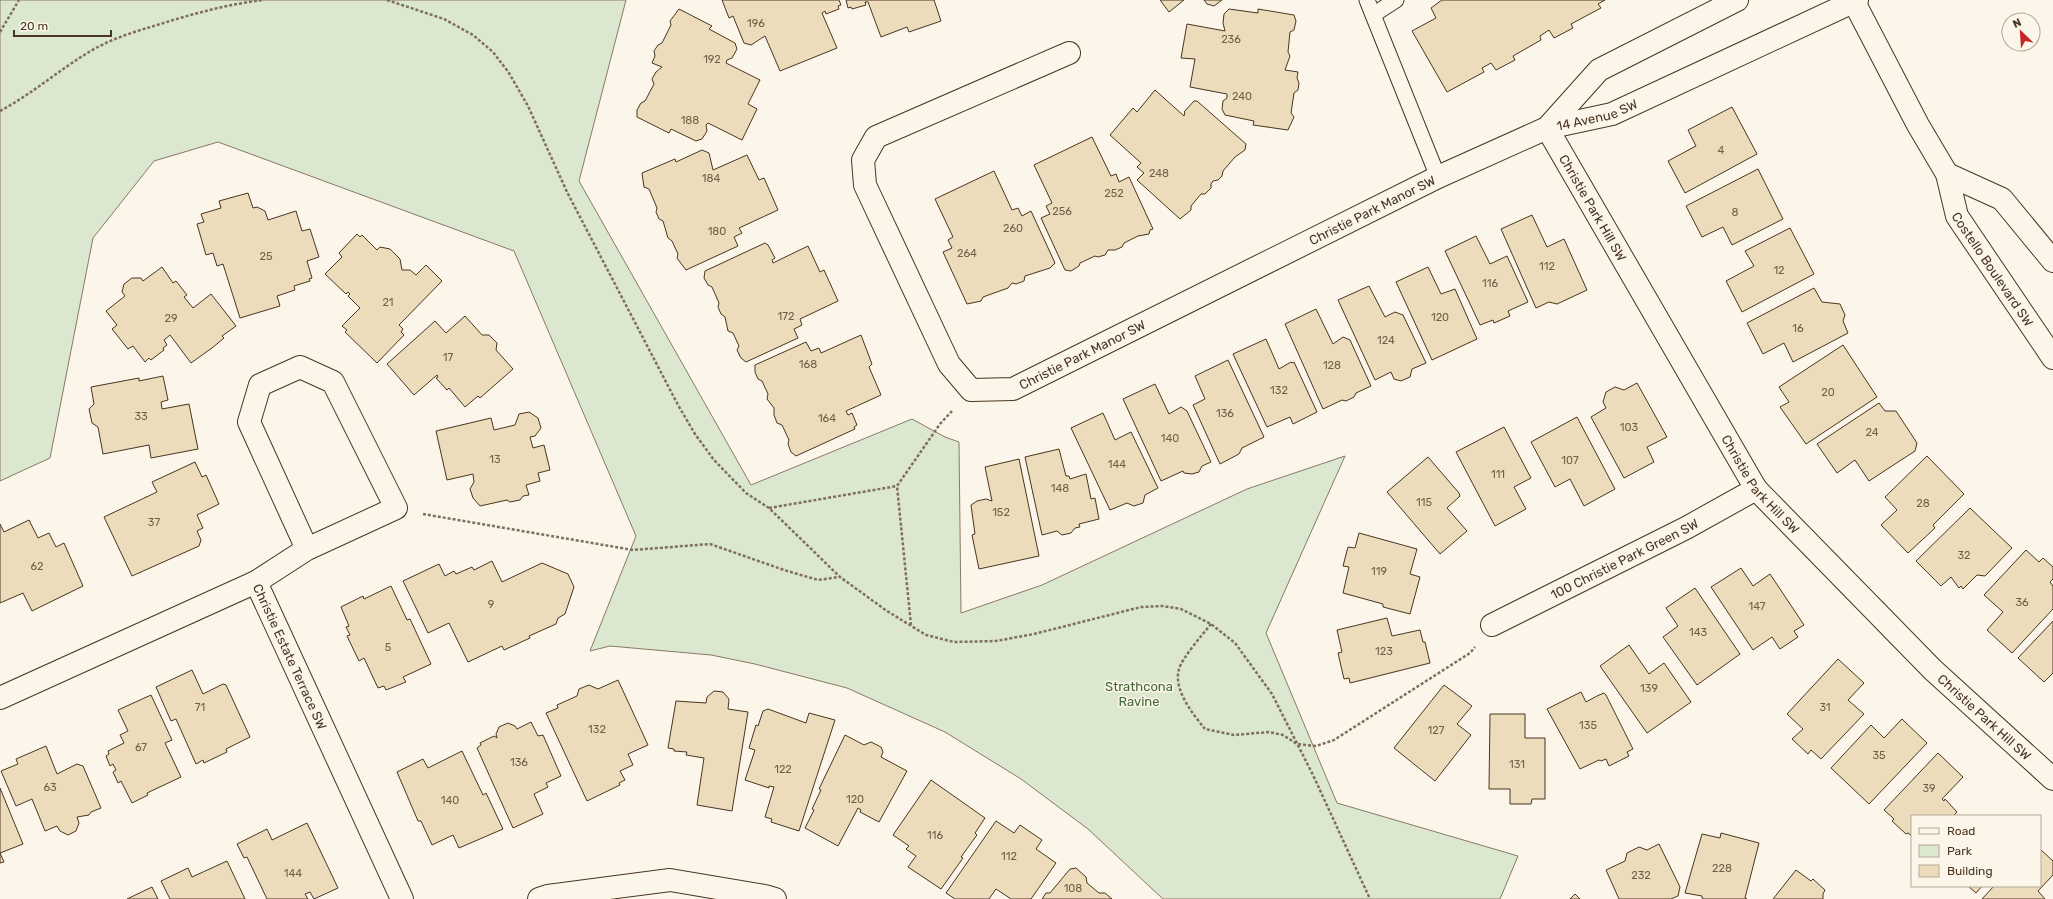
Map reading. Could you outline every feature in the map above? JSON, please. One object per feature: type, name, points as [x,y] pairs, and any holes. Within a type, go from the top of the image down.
[{"type":"street","name":"14 Avenue SW","points":[[1546,128],[1599,70],[1737,0]]},
{"type":"street","name":"14 Avenue SW","points":[[1546,128],[1612,114],[1855,0]]},
{"type":"street","name":"Costello Boulevard SW","points":[[1855,0],[1918,125],[1947,174],[1957,216],[2053,358]]},
{"type":"street","points":[[972,390],[949,364],[865,185],[863,160],[876,137],[1069,53]]},
{"type":"street","name":"Christie Park Manor SW","points":[[972,390],[1013,389],[1438,177],[1546,128]]},
{"type":"street","name":"Christie Park Hill SW","points":[[1546,128],[1756,489],[1933,670],[2053,779]]},
{"type":"street","points":[[1947,174],[2002,199],[2053,261]]},
{"type":"street","points":[[256,582],[307,548],[396,508],[333,382],[300,367],[260,385],[250,422],[307,548]]},
{"type":"street","name":"100 Christie Park Green SW","points":[[1492,626],[1686,528],[1756,489]]},
{"type":"street","name":"Christie Estate Terrace SW","points":[[0,698],[256,582],[402,899]]},
{"type":"street","points":[[539,899],[548,896],[670,880],[775,899]]},
{"type":"lane","points":[[1367,0],[1438,177]]},
{"type":"lane","points":[[1372,15],[1396,0]]},
{"type":"path","points":[[0,32],[19,0]]},
{"type":"path","points":[[0,111],[49,81],[90,51],[122,35],[180,18],[245,2],[264,0]]},
{"type":"path","points":[[387,0],[444,19],[456,25],[493,52],[505,68],[528,106],[567,192],[695,434],[714,460],[746,493],[769,508],[840,577],[926,635],[954,642],[996,641],[1034,634],[1141,607],[1163,606],[1181,609],[1211,624],[1235,644],[1252,664],[1272,694],[1370,899]]},
{"type":"path","points":[[911,626],[897,486],[940,424],[972,390]]},
{"type":"path","points":[[769,508],[897,486]]},
{"type":"path","points":[[396,508],[432,516],[634,550],[710,544],[784,570],[818,580],[840,577]]},
{"type":"path","points":[[1211,624],[1179,669],[1179,686],[1205,730],[1234,735],[1269,732],[1283,735],[1297,744],[1316,746],[1334,740],[1470,653],[1492,626]]},
{"type":"green space","name":"Strathcona Ravine","points":[[0,0],[626,0],[579,181],[751,485],[912,419],[945,437],[959,442],[961,613],[1042,585],[1247,489],[1345,456],[1266,633],[1337,803],[1518,856],[1500,899],[1163,899],[1088,829],[1021,779],[945,732],[847,688],[755,664],[711,655],[610,646],[590,651],[636,536],[514,251],[218,142],[154,161],[93,238],[50,458],[0,481]]},
{"type":"building","points":[[722,0],[839,0],[841,5],[838,6],[839,9],[826,14],[825,11],[822,13],[837,48],[780,71],[765,36],[751,45],[744,43],[733,16],[729,18]]},
{"type":"building","points":[[846,0],[934,0],[941,21],[909,32],[907,27],[881,37],[868,2],[865,2],[866,5],[852,9],[851,7],[848,8]]},
{"type":"building","points":[[1160,0],[1184,0],[1169,12]]},
{"type":"building","points":[[1204,0],[1222,0],[1214,6],[1207,4]]},
{"type":"building","points":[[1442,0],[1605,0],[1598,4],[1601,8],[1571,24],[1573,28],[1554,38],[1549,30],[1540,36],[1541,40],[1513,56],[1515,60],[1496,70],[1491,63],[1482,68],[1484,72],[1447,92],[1412,31],[1436,18],[1431,8]]},
{"type":"building","points":[[679,9],[712,26],[709,29],[735,43],[737,49],[732,58],[727,60],[726,63],[760,80],[748,104],[757,109],[742,140],[708,123],[706,125],[707,131],[702,139],[696,141],[671,129],[669,133],[637,117],[637,110],[641,103],[645,101],[654,84],[652,79],[656,72],[662,67],[652,63],[655,56],[654,51],[658,45],[662,43],[671,25],[670,21]]},
{"type":"building","points":[[1229,9],[1258,13],[1258,9],[1294,15],[1296,21],[1294,30],[1290,32],[1288,52],[1290,56],[1285,70],[1298,72],[1297,78],[1299,83],[1298,90],[1294,93],[1291,113],[1294,117],[1288,130],[1253,125],[1254,121],[1225,115],[1222,109],[1223,101],[1227,98],[1227,94],[1190,87],[1195,59],[1181,58],[1187,24],[1225,31],[1223,23],[1224,14]]},
{"type":"building","points":[[1155,90],[1184,116],[1184,112],[1194,101],[1197,101],[1246,144],[1245,150],[1235,157],[1223,171],[1222,176],[1218,180],[1213,181],[1211,188],[1205,194],[1201,194],[1191,206],[1191,210],[1180,219],[1137,180],[1144,173],[1137,167],[1141,163],[1110,135],[1133,108],[1137,112]]},
{"type":"building","points":[[1732,107],[1757,154],[1685,193],[1668,161],[1696,146],[1688,130]]},
{"type":"building","points":[[1092,137],[1111,176],[1116,174],[1119,182],[1129,177],[1153,229],[1150,230],[1149,234],[1138,236],[1124,243],[1122,247],[1115,250],[1108,250],[1105,255],[1098,257],[1095,256],[1080,263],[1079,266],[1071,271],[1065,270],[1041,218],[1050,214],[1046,206],[1052,203],[1034,165]]},
{"type":"building","points":[[702,150],[709,153],[713,170],[747,155],[759,180],[764,178],[778,210],[739,228],[742,233],[734,237],[738,246],[686,270],[677,258],[678,254],[672,241],[668,238],[663,221],[659,219],[656,212],[657,208],[649,189],[644,187],[642,173],[675,159],[676,162]]},
{"type":"building","points":[[1758,169],[1783,219],[1732,245],[1723,227],[1702,237],[1686,206]]},
{"type":"building","points":[[994,171],[1012,210],[1018,208],[1022,216],[1031,211],[1055,263],[1050,268],[1025,276],[1024,281],[1016,284],[1012,283],[1008,288],[983,297],[981,301],[967,304],[943,252],[952,248],[948,240],[953,237],[935,199]]},
{"type":"building","points":[[248,193],[253,208],[257,207],[265,211],[268,220],[296,211],[302,231],[310,229],[319,257],[307,261],[312,278],[309,279],[310,281],[294,286],[295,290],[277,296],[280,306],[240,318],[223,264],[217,266],[213,253],[206,255],[197,224],[204,222],[201,214],[221,208],[219,201]]},
{"type":"building","points":[[1532,215],[1547,247],[1564,239],[1587,290],[1557,304],[1549,302],[1536,308],[1501,229]]},
{"type":"building","points":[[1790,228],[1814,274],[1742,312],[1726,281],[1754,266],[1745,251]]},
{"type":"building","points":[[357,234],[360,237],[362,235],[377,250],[380,247],[390,249],[400,259],[402,270],[410,270],[416,275],[426,265],[442,281],[399,325],[403,329],[401,332],[404,335],[377,363],[345,332],[347,330],[342,326],[360,308],[348,296],[350,294],[348,292],[346,294],[325,274],[342,257],[339,253]]},
{"type":"building","points":[[1476,236],[1490,264],[1507,256],[1528,302],[1508,311],[1510,316],[1494,323],[1493,320],[1480,325],[1445,251]]},
{"type":"building","points":[[765,243],[768,245],[775,258],[772,260],[773,263],[808,246],[820,272],[824,270],[838,301],[800,319],[802,325],[794,329],[798,338],[746,362],[741,358],[737,350],[739,346],[733,333],[728,331],[725,317],[721,314],[718,307],[719,303],[712,287],[708,285],[704,278],[705,271]]},
{"type":"building","points":[[162,267],[173,283],[176,281],[187,295],[184,297],[193,308],[211,294],[236,326],[222,336],[224,338],[212,348],[191,363],[170,335],[164,340],[167,345],[163,348],[164,350],[151,360],[149,358],[145,362],[133,346],[128,349],[112,329],[117,325],[106,311],[125,296],[122,292],[124,284],[132,278],[141,278],[143,281]]},
{"type":"building","points":[[1428,267],[1441,294],[1455,289],[1477,339],[1432,360],[1396,282]]},
{"type":"building","points":[[1369,286],[1385,317],[1395,312],[1403,315],[1426,363],[1412,369],[1410,377],[1401,381],[1394,379],[1391,372],[1375,380],[1338,300]]},
{"type":"building","points":[[1814,288],[1822,302],[1840,304],[1845,315],[1843,321],[1848,333],[1793,362],[1784,343],[1763,354],[1747,323]]},
{"type":"building","points":[[1316,309],[1333,344],[1343,337],[1350,340],[1371,386],[1356,393],[1354,397],[1346,401],[1342,400],[1323,409],[1285,324]]},
{"type":"building","points":[[465,316],[482,335],[489,335],[497,343],[496,350],[513,369],[480,398],[478,396],[465,407],[449,388],[447,390],[436,378],[438,377],[437,375],[414,395],[387,364],[435,321],[446,333]]},
{"type":"building","points":[[861,335],[872,364],[869,367],[881,395],[846,411],[848,415],[852,413],[857,425],[854,427],[855,429],[796,456],[791,452],[788,444],[789,440],[782,425],[777,423],[774,415],[774,408],[767,399],[768,394],[762,381],[758,379],[755,372],[755,365],[806,342],[811,351],[819,348],[821,353]]},
{"type":"building","points":[[1266,339],[1279,369],[1291,362],[1294,362],[1317,412],[1293,424],[1290,417],[1267,427],[1233,354]]},
{"type":"building","points":[[1843,345],[1877,397],[1806,444],[1780,407],[1789,402],[1779,387]]},
{"type":"building","points":[[1228,360],[1264,437],[1242,448],[1239,454],[1220,464],[1193,405],[1205,399],[1195,376]]},
{"type":"building","points":[[163,376],[168,400],[161,402],[162,409],[189,404],[198,449],[151,458],[149,445],[103,454],[98,427],[92,423],[89,409],[94,404],[91,387],[139,378],[139,381]]},
{"type":"building","points":[[1637,383],[1667,437],[1647,447],[1654,462],[1624,478],[1591,417],[1606,408],[1603,402],[1606,392],[1615,387],[1624,390]]},
{"type":"building","points":[[1155,384],[1169,414],[1181,407],[1187,411],[1211,462],[1202,466],[1199,472],[1192,474],[1184,473],[1183,471],[1161,481],[1123,399]]},
{"type":"building","points":[[1879,403],[1885,411],[1896,411],[1917,443],[1915,451],[1869,481],[1855,460],[1837,473],[1817,444]]},
{"type":"building","points":[[529,412],[538,418],[541,428],[535,436],[530,437],[533,448],[544,445],[550,470],[538,473],[540,481],[526,485],[529,495],[523,496],[520,500],[510,502],[507,500],[480,506],[473,498],[470,489],[474,482],[473,474],[447,480],[436,431],[491,418],[494,430],[515,425],[519,414]]},
{"type":"building","points":[[1103,413],[1115,440],[1131,432],[1158,488],[1145,495],[1143,503],[1134,506],[1127,503],[1110,510],[1071,428]]},
{"type":"building","points":[[1577,417],[1615,489],[1584,506],[1570,479],[1555,487],[1531,442]]},
{"type":"building","points":[[1504,427],[1531,478],[1514,487],[1526,509],[1495,526],[1456,452]]},
{"type":"building","points":[[1059,449],[1066,476],[1069,476],[1070,479],[1086,474],[1091,499],[1095,498],[1099,519],[1079,524],[1080,527],[1075,528],[1071,533],[1062,535],[1057,531],[1042,535],[1025,457]]},
{"type":"building","points":[[1927,456],[1964,494],[1933,525],[1935,528],[1908,553],[1881,525],[1897,510],[1885,497]]},
{"type":"building","points":[[1428,457],[1459,493],[1460,496],[1447,508],[1467,531],[1440,554],[1387,492]]},
{"type":"building","points":[[1019,459],[1039,556],[979,569],[972,535],[975,534],[971,505],[977,501],[986,499],[992,501],[985,467]]},
{"type":"building","points":[[195,462],[202,477],[206,475],[219,504],[197,515],[203,528],[197,531],[201,540],[199,546],[132,576],[104,517],[157,492],[152,482]]},
{"type":"building","points":[[1970,508],[2012,548],[1985,576],[1977,575],[1963,589],[1961,586],[1959,588],[1951,577],[1941,586],[1916,561]]},
{"type":"building","points":[[29,520],[38,538],[49,533],[56,547],[64,543],[83,586],[32,611],[23,593],[0,603],[0,524],[4,532]]},
{"type":"building","points":[[1359,533],[1417,549],[1410,574],[1420,577],[1410,614],[1383,607],[1383,604],[1343,593],[1349,567],[1343,566],[1348,547],[1355,548]]},
{"type":"building","points":[[2026,550],[2039,562],[2043,558],[2053,567],[2053,579],[2050,582],[2053,586],[2053,609],[2012,653],[1987,630],[2003,612],[1984,595]]},
{"type":"building","points":[[492,561],[502,582],[542,563],[568,574],[574,587],[565,614],[558,618],[556,624],[529,636],[530,638],[504,650],[502,646],[468,662],[449,623],[428,633],[403,581],[439,564],[445,576],[454,571],[456,574],[472,567],[474,570]]},
{"type":"building","points":[[1741,568],[1753,586],[1770,574],[1804,625],[1794,631],[1798,637],[1780,649],[1772,637],[1753,650],[1711,587]]},
{"type":"building","points":[[391,586],[407,620],[410,619],[431,664],[403,677],[406,682],[386,690],[384,686],[378,688],[364,658],[359,661],[347,636],[350,635],[346,627],[349,626],[341,607],[363,596],[364,599]]},
{"type":"building","points":[[1695,588],[1740,654],[1697,685],[1663,637],[1678,626],[1666,608]]},
{"type":"building","points":[[1387,618],[1392,636],[1420,630],[1423,642],[1425,642],[1430,663],[1350,683],[1349,678],[1344,679],[1338,653],[1342,652],[1337,630]]},
{"type":"building","points":[[2053,621],[2053,673],[2044,682],[2018,658]]},
{"type":"building","points":[[1629,645],[1649,674],[1664,663],[1691,702],[1647,733],[1600,666]]},
{"type":"building","points":[[1838,659],[1864,683],[1848,700],[1864,714],[1821,759],[1811,750],[1808,754],[1792,739],[1803,729],[1787,714]]},
{"type":"building","points":[[192,670],[203,694],[223,684],[226,685],[250,737],[226,749],[227,752],[204,763],[203,760],[196,764],[176,719],[171,721],[156,687]]},
{"type":"building","points":[[618,680],[648,745],[628,754],[633,765],[620,771],[625,780],[619,783],[620,785],[587,801],[546,713],[558,708],[557,705],[577,696],[579,689],[589,685],[598,689]]},
{"type":"building","points":[[1444,685],[1472,706],[1457,724],[1471,735],[1435,781],[1394,748]]},
{"type":"building","points":[[714,691],[723,692],[729,699],[728,709],[748,712],[732,811],[697,805],[704,758],[686,755],[687,752],[674,751],[674,749],[668,748],[676,701],[706,703],[707,697]]},
{"type":"building","points":[[1581,692],[1586,702],[1604,693],[1606,695],[1633,749],[1627,752],[1629,756],[1609,766],[1606,759],[1601,761],[1599,760],[1580,769],[1547,709]]},
{"type":"building","points":[[151,695],[172,740],[165,743],[181,777],[147,793],[148,795],[132,803],[121,781],[118,783],[113,772],[116,770],[113,764],[110,766],[106,756],[109,754],[108,751],[124,743],[120,735],[128,731],[118,710]]},
{"type":"building","points":[[768,709],[806,723],[809,713],[835,720],[799,831],[771,822],[772,819],[765,817],[774,787],[769,786],[769,788],[745,780],[755,750],[749,748],[756,725],[758,726],[763,711]]},
{"type":"building","points":[[1490,714],[1525,714],[1525,738],[1545,738],[1545,799],[1532,799],[1531,804],[1510,804],[1510,789],[1489,789]]},
{"type":"building","points":[[1902,719],[1927,743],[1869,804],[1831,768],[1871,725],[1884,738]]},
{"type":"building","points":[[531,722],[538,736],[543,735],[561,776],[546,783],[548,787],[534,794],[543,814],[513,828],[477,748],[481,745],[480,743],[494,736],[497,738],[496,734],[499,727],[508,723],[515,726],[517,729]]},
{"type":"building","points":[[845,735],[864,745],[871,742],[881,747],[883,752],[881,757],[907,771],[879,822],[860,812],[861,810],[858,808],[838,846],[805,828],[814,810],[812,809],[821,790],[819,789]]},
{"type":"building","points":[[46,746],[57,774],[77,764],[83,766],[101,808],[91,812],[89,815],[77,817],[79,823],[76,831],[68,835],[60,831],[57,826],[45,831],[32,799],[16,806],[1,771],[18,764],[16,759]]},
{"type":"building","points":[[462,751],[483,795],[486,793],[503,829],[459,848],[453,835],[432,845],[421,821],[418,821],[397,772],[423,759],[428,768]]},
{"type":"building","points":[[1938,753],[1963,777],[1942,799],[1944,801],[1945,799],[1957,812],[1954,815],[1911,815],[1911,835],[1908,833],[1906,834],[1892,821],[1894,819],[1884,810]]},
{"type":"building","points":[[931,780],[985,818],[975,833],[977,835],[961,857],[963,858],[941,889],[908,867],[916,856],[906,849],[909,846],[893,835]]},
{"type":"building","points":[[0,788],[23,844],[0,853]]},
{"type":"building","points":[[996,821],[1014,833],[1020,825],[1042,840],[1036,849],[1056,863],[1031,899],[1011,899],[996,889],[989,899],[955,899],[946,893]]},
{"type":"building","points":[[307,823],[338,888],[314,899],[310,892],[305,894],[308,899],[267,899],[247,857],[244,858],[237,844],[267,829],[272,840]]},
{"type":"building","points":[[1721,833],[1759,843],[1745,898],[1747,899],[1704,899],[1702,896],[1685,893],[1702,834],[1720,838]]},
{"type":"building","points":[[1659,844],[1680,887],[1678,896],[1671,899],[1619,899],[1606,870],[1625,861],[1627,853],[1639,847],[1647,850]]},
{"type":"building","points":[[2041,850],[2053,861],[2053,875],[2038,891],[2045,899],[1982,899],[1993,887],[2041,887]]},
{"type":"building","points":[[0,853],[4,862],[0,863]]},
{"type":"building","points":[[227,861],[245,899],[170,899],[161,881],[188,868],[192,877]]},
{"type":"building","points":[[1076,868],[1086,877],[1087,883],[1099,893],[1105,893],[1112,899],[1042,899],[1046,893],[1050,893],[1070,869]]},
{"type":"building","points":[[1796,870],[1811,881],[1813,879],[1825,890],[1823,899],[1773,899]]},
{"type":"building","points":[[152,887],[158,899],[127,899]]},
{"type":"building","points":[[1969,887],[1981,887],[1976,893]]},
{"type":"building","points":[[1575,894],[1580,899],[1570,899]]}]
